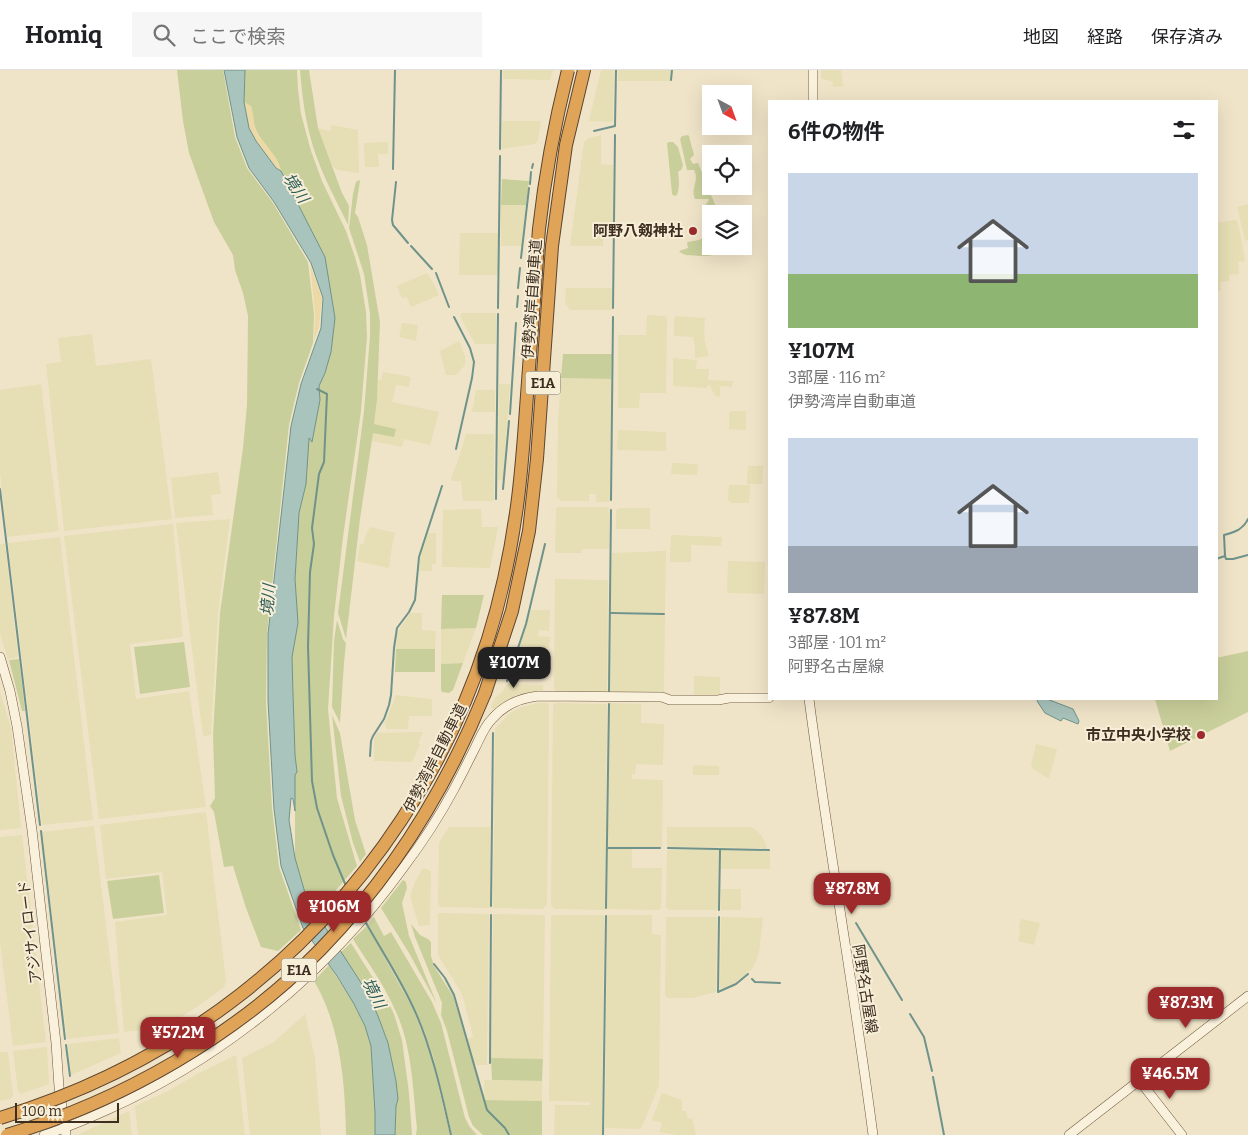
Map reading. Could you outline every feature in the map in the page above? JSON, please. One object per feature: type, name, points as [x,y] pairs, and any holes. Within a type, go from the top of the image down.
[{"type":"highway","name":"伊勢湾岸自動車道","points":[[0,1118],[75,1092],[117,1072],[187,1033],[246,992],[306,938],[344,897],[380,852],[430,774],[452,732],[489,638],[508,558],[521,466],[539,232],[551,145],[568,70]]},
{"type":"highway","name":"伊勢湾岸自動車道","points":[[8,1135],[78,1110],[164,1068],[233,1024],[265,999],[320,950],[349,918],[395,859],[421,821],[445,780],[474,721],[494,669],[512,611],[529,531],[538,450],[553,237],[566,145],[584,70]]},
{"type":"street","points":[[812,100],[813,70]]},
{"type":"street","name":"アジサイロード","points":[[0,657],[17,726],[32,830],[56,1043],[59,1087],[66,1132]]},
{"type":"street","points":[[44,1135],[66,1132],[196,1063],[252,1024],[307,977],[334,951],[377,903],[405,866],[438,818],[485,728],[493,718],[512,703],[528,697],[538,696],[662,697],[670,700],[768,698]]},
{"type":"street","name":"阿野名古屋線","points":[[809,700],[873,1135]]},
{"type":"street","points":[[1069,1135],[1248,996]]},
{"type":"street","points":[[1139,1080],[1182,1135]]},
{"type":"shaded area","points":[[503,70],[553,70],[550,80],[503,79]]},
{"type":"shaded area","points":[[601,70],[614,70],[613,122],[589,121]]},
{"type":"shaded area","points":[[618,70],[671,70],[671,81],[618,81]]},
{"type":"shaded area","points":[[821,70],[841,70],[843,86],[833,87],[832,81],[821,79]]},
{"type":"shaded area","points":[[502,121],[541,121],[538,140],[535,144],[502,149]]},
{"type":"shaded area","points":[[332,125],[358,130],[359,173],[337,170],[332,165],[318,128],[330,131]]},
{"type":"shaded area","points":[[601,135],[601,164],[613,165],[613,235],[603,235],[603,246],[570,246],[584,142],[589,138]]},
{"type":"shaded area","points":[[388,142],[388,154],[378,154],[379,167],[365,167],[364,143]]},
{"type":"shaded area","points":[[1248,204],[1248,240],[1245,241],[1237,207]]},
{"type":"shaded area","points":[[501,205],[526,205],[522,246],[501,246]]},
{"type":"shaded area","points":[[1237,221],[1245,261],[1238,262],[1239,274],[1229,275],[1229,281],[1220,282],[1221,290],[1218,291],[1218,223]]},
{"type":"shaded area","points":[[460,233],[498,233],[498,275],[459,275]]},
{"type":"shaded area","points":[[427,273],[439,295],[411,307],[407,297],[402,298],[397,286]]},
{"type":"shaded area","points":[[566,288],[612,288],[612,310],[570,310],[565,303]]},
{"type":"shaded area","points":[[462,313],[496,313],[496,344],[475,344],[460,316]]},
{"type":"shaded area","points":[[647,315],[665,316],[667,318],[666,393],[640,393],[639,408],[618,408],[618,335],[646,335]]},
{"type":"shaded area","points":[[676,316],[705,318],[704,338],[709,356],[695,358],[693,337],[674,336],[674,318]]},
{"type":"shaded area","points":[[402,323],[418,325],[416,341],[399,337]]},
{"type":"shaded area","points":[[92,334],[96,366],[151,359],[172,519],[64,531],[46,364],[61,362],[58,338]]},
{"type":"shaded area","points":[[459,341],[465,356],[465,365],[456,375],[446,375],[440,351]]},
{"type":"shaded area","points":[[673,358],[697,360],[696,369],[709,369],[708,380],[733,381],[732,387],[720,386],[720,397],[715,396],[710,385],[705,388],[673,386]]},
{"type":"shaded area","points":[[383,372],[411,377],[409,387],[396,385],[392,402],[439,412],[430,445],[404,439],[402,447],[372,441],[373,433],[396,429],[374,424],[378,380],[381,380]]},
{"type":"shaded area","points":[[561,378],[611,379],[610,502],[596,502],[596,494],[589,494],[589,501],[561,501],[557,497],[558,421]]},
{"type":"shaded area","points":[[41,384],[59,531],[7,537],[0,473],[0,390]]},
{"type":"shaded area","points":[[499,384],[510,384],[503,480],[498,480]]},
{"type":"shaded area","points":[[476,390],[495,390],[495,412],[472,412]]},
{"type":"shaded area","points":[[732,411],[746,411],[746,430],[729,429],[729,413]]},
{"type":"shaded area","points":[[618,430],[666,432],[666,451],[617,450]]},
{"type":"shaded area","points":[[466,434],[494,434],[494,501],[463,501],[461,481],[452,481],[451,478]]},
{"type":"shaded area","points":[[672,463],[698,464],[697,475],[671,474]]},
{"type":"shaded area","points":[[748,466],[763,466],[762,484],[747,484]]},
{"type":"shaded area","points":[[218,472],[221,494],[211,495],[213,515],[175,518],[171,478]]},
{"type":"shaded area","points":[[729,485],[750,485],[749,503],[731,503],[728,500]]},
{"type":"shaded area","points":[[558,507],[609,507],[609,549],[582,549],[582,553],[555,553],[556,509]]},
{"type":"shaded area","points":[[619,508],[650,508],[650,529],[616,529],[616,510]]},
{"type":"shaded area","points":[[481,509],[482,527],[498,527],[490,568],[442,567],[443,510]]},
{"type":"shaded area","points":[[230,519],[218,613],[211,735],[203,736],[176,523]]},
{"type":"shaded area","points":[[173,524],[183,637],[130,644],[136,699],[189,691],[206,807],[99,819],[64,536]]},
{"type":"shaded area","points":[[370,527],[395,533],[389,568],[357,561],[360,544],[363,544]]},
{"type":"shaded area","points":[[428,533],[436,533],[436,564],[432,564],[432,571],[419,571],[420,558]]},
{"type":"shaded area","points":[[671,535],[722,537],[721,546],[691,545],[691,562],[670,562]]},
{"type":"shaded area","points":[[60,537],[93,820],[42,825],[8,543]]},
{"type":"shaded area","points":[[0,544],[5,544],[18,657],[8,659],[0,634]]},
{"type":"shaded area","points":[[666,551],[665,613],[611,612],[612,553]]},
{"type":"shaded area","points":[[728,561],[765,562],[764,594],[727,593]]},
{"type":"shaded area","points":[[555,579],[608,580],[607,693],[556,692],[554,688]]},
{"type":"shaded area","points":[[531,610],[550,610],[549,631],[539,630],[538,636],[550,637],[549,648],[520,646]]},
{"type":"shaded area","points":[[410,613],[422,613],[422,630],[436,631],[435,649],[396,649],[397,635]]},
{"type":"shaded area","points":[[611,615],[665,615],[664,691],[661,694],[610,694]]},
{"type":"shaded area","points":[[476,628],[463,663],[441,664],[441,629]]},
{"type":"shaded area","points":[[694,676],[720,677],[720,695],[717,697],[694,697]]},
{"type":"shaded area","points":[[507,684],[543,685],[543,691],[515,696],[494,709],[491,707],[495,698]]},
{"type":"shaded area","points":[[0,691],[11,728],[21,828],[0,830]]},
{"type":"shaded area","points":[[396,695],[432,699],[432,716],[409,716],[408,729],[386,729],[385,723]]},
{"type":"shaded area","points":[[538,703],[547,703],[549,705],[547,905],[542,909],[493,908],[495,729],[510,713],[519,708]]},
{"type":"shaded area","points":[[556,703],[607,704],[605,910],[555,909],[551,905],[553,705]]},
{"type":"shaded area","points":[[610,703],[641,704],[641,723],[664,724],[663,765],[636,764],[635,774],[632,774],[632,779],[663,780],[662,847],[608,847]]},
{"type":"shaded area","points":[[423,732],[412,762],[374,761],[374,737],[378,733]]},
{"type":"shaded area","points":[[1036,744],[1057,749],[1049,779],[1031,766]]},
{"type":"shaded area","points":[[693,765],[719,766],[719,775],[693,775]]},
{"type":"shaded area","points":[[206,812],[226,981],[224,987],[197,1007],[162,1028],[124,1032],[115,922],[167,915],[162,872],[106,879],[100,825]]},
{"type":"shaded area","points":[[94,826],[119,1033],[67,1039],[42,832]]},
{"type":"shaded area","points":[[449,827],[490,827],[490,908],[441,907],[438,904],[439,843]]},
{"type":"shaded area","points":[[667,827],[750,827],[761,835],[767,848],[667,847]]},
{"type":"shaded area","points":[[22,835],[46,1042],[13,1046],[0,942],[0,837]]},
{"type":"shaded area","points":[[608,849],[632,849],[632,868],[662,868],[661,908],[659,910],[607,909]]},
{"type":"shaded area","points":[[667,850],[719,850],[718,910],[669,910],[666,907]]},
{"type":"shaded area","points":[[721,850],[770,851],[770,869],[721,869]]},
{"type":"shaded area","points":[[423,868],[431,871],[430,925],[419,926],[410,896]]},
{"type":"shaded area","points":[[721,889],[741,889],[741,910],[721,910]]},
{"type":"shaded area","points":[[438,913],[489,914],[487,1065],[474,1065],[467,1039],[473,1037],[464,1001],[461,992],[438,955]]},
{"type":"shaded area","points":[[493,914],[545,916],[543,1059],[491,1058]]},
{"type":"shaded area","points":[[604,915],[602,1135],[554,1135],[555,1105],[590,1105],[590,1102],[549,1101],[551,916]]},
{"type":"shaded area","points":[[607,915],[652,915],[652,934],[661,935],[659,1085],[641,1129],[605,1128]]},
{"type":"shaded area","points":[[666,917],[717,917],[716,992],[693,998],[667,998],[665,995]]},
{"type":"shaded area","points":[[721,917],[763,918],[759,952],[752,969],[735,983],[720,989]]},
{"type":"shaded area","points":[[1021,919],[1040,923],[1034,945],[1018,941]]},
{"type":"shaded area","points":[[305,1014],[315,1058],[321,1135],[250,1135],[242,1058],[274,1042]]},
{"type":"shaded area","points":[[119,1038],[121,1053],[71,1075],[68,1044]]},
{"type":"shaded area","points":[[47,1047],[49,1084],[21,1094],[18,1091],[13,1051]]},
{"type":"shaded area","points":[[0,1052],[8,1052],[13,1095],[10,1099],[0,1101]]},
{"type":"shaded area","points":[[236,1055],[245,1135],[138,1135],[135,1106]]},
{"type":"shaded area","points":[[484,1080],[542,1081],[542,1101],[484,1100]]},
{"type":"shaded area","points":[[662,1093],[682,1100],[682,1111],[686,1111],[688,1119],[692,1118],[696,1135],[677,1135],[659,1132],[662,1123],[652,1120]]},
{"type":"shaded area","points":[[129,1111],[132,1135],[79,1135],[79,1134]]},
{"type":"green space","points":[[177,70],[223,70],[235,137],[247,168],[273,203],[308,262],[314,314],[313,343],[299,383],[289,425],[267,633],[266,701],[272,808],[279,867],[301,930],[278,951],[261,947],[233,866],[224,867],[214,812],[210,806],[215,798],[213,735],[220,613],[243,448],[247,405],[248,316],[235,270],[233,255],[214,222],[189,153]]},
{"type":"green space","points":[[245,70],[297,70],[301,114],[311,151],[322,181],[346,231],[355,257],[366,312],[367,337],[361,411],[334,616],[328,709],[337,798],[357,866],[316,913],[308,903],[295,858],[295,775],[297,772],[292,657],[298,623],[295,579],[299,513],[306,484],[309,437],[312,441],[320,400],[319,386],[325,373],[325,257],[277,160],[256,130],[252,111],[244,102]]},
{"type":"green space","points":[[300,70],[309,70],[318,128],[342,193],[349,206],[348,225],[315,153],[307,125]]},
{"type":"green space","points":[[682,136],[689,136],[694,155],[690,159],[693,164],[698,163],[702,173],[702,195],[711,195],[715,205],[706,205],[708,199],[695,199],[696,174],[694,170],[687,170],[680,139]]},
{"type":"green space","points":[[673,142],[678,147],[683,165],[682,169],[678,172],[679,189],[677,195],[674,196],[672,194],[667,143]]},
{"type":"green space","points":[[502,179],[529,181],[526,205],[501,205]]},
{"type":"green space","points":[[359,180],[355,213],[367,245],[380,322],[377,400],[374,424],[396,429],[394,437],[373,433],[360,519],[346,639],[338,613],[364,411],[370,336],[370,314],[364,274],[349,228],[353,194],[356,182]]},
{"type":"green space","points":[[701,239],[702,255],[712,255],[706,256],[689,255],[679,251],[688,248],[687,243]]},
{"type":"green space","points":[[563,354],[612,354],[611,379],[561,378]]},
{"type":"green space","points":[[442,595],[484,595],[476,628],[441,629]]},
{"type":"green space","points":[[337,620],[346,643],[340,723],[332,707],[334,641]]},
{"type":"green space","points":[[184,642],[190,687],[140,694],[134,647]]},
{"type":"green space","points":[[396,649],[435,649],[435,672],[395,672]]},
{"type":"green space","points":[[1248,651],[1248,712],[1170,751],[1155,700],[1218,700],[1218,658]]},
{"type":"green space","points":[[19,659],[25,711],[22,711],[9,660]]},
{"type":"green space","points":[[463,663],[453,690],[449,693],[442,692],[441,664]]},
{"type":"green space","points":[[332,715],[340,733],[355,820],[366,854],[360,862],[341,796]]},
{"type":"green space","points":[[159,875],[164,913],[113,919],[107,881]]},
{"type":"green space","points":[[403,880],[406,882],[407,888],[402,903],[409,936],[437,1004],[409,953],[381,908]]},
{"type":"green space","points":[[374,917],[384,936],[391,932],[432,1002],[441,1023],[465,1118],[477,1135],[452,1135],[433,1056],[413,1005],[368,925]]},
{"type":"green space","points":[[411,924],[420,935],[431,942],[431,956],[434,966],[453,996],[484,1100],[542,1101],[542,1135],[510,1135],[486,1107],[487,1110],[509,1135],[483,1135],[473,1126],[441,1015],[442,1003]]},
{"type":"green space","points":[[367,926],[412,1007],[431,1055],[450,1135],[416,1135],[417,1128],[409,1054],[401,1025],[387,993],[353,939]]},
{"type":"green space","points":[[351,943],[394,1014],[402,1040],[412,1135],[395,1135],[398,1099],[388,1043],[367,992],[341,952]]},
{"type":"green space","points":[[329,965],[354,1004],[365,1026],[371,1046],[375,1135],[346,1135],[343,1076],[336,1036],[323,998],[314,981]]},
{"type":"green space","points":[[491,1058],[543,1059],[542,1081],[492,1080]]},
{"type":"sand","points":[[244,102],[251,106],[256,130],[274,155],[281,171],[268,158],[252,134]]},
{"type":"sand","points":[[310,264],[322,298],[319,327],[314,341],[315,314]]},
{"type":"water","points":[[224,70],[245,70],[244,102],[249,128],[276,168],[281,171],[325,257],[335,318],[331,352],[319,386],[320,400],[312,442],[309,438],[306,484],[299,513],[295,579],[298,623],[292,657],[297,772],[295,775],[295,811],[293,799],[291,798],[289,820],[295,858],[308,903],[367,992],[388,1043],[398,1099],[395,1135],[375,1135],[371,1046],[365,1026],[337,976],[303,928],[281,866],[274,809],[268,701],[268,634],[291,426],[301,384],[321,328],[323,298],[311,263],[274,202],[249,168],[237,137]]},
{"type":"water","points":[[1050,700],[1073,709],[1079,721],[1078,724],[1063,718],[1061,721],[1045,713],[1037,701]]},
{"type":"waterway","points":[[393,169],[395,70]]},
{"type":"waterway","points":[[500,149],[501,70]]},
{"type":"waterway","points":[[594,131],[615,126],[616,70]]},
{"type":"waterway","points":[[671,80],[672,70]]},
{"type":"waterway","points":[[613,308],[615,135]]},
{"type":"waterway","points":[[498,308],[500,156]]},
{"type":"waterway","points":[[532,168],[533,164]]},
{"type":"waterway","points":[[530,184],[531,172]]},
{"type":"waterway","points":[[396,182],[392,220],[393,225],[408,243]]},
{"type":"waterway","points":[[521,258],[529,188]]},
{"type":"waterway","points":[[411,246],[432,269]]},
{"type":"waterway","points":[[518,288],[520,268]]},
{"type":"waterway","points":[[436,273],[449,307]]},
{"type":"waterway","points":[[517,307],[518,296]]},
{"type":"waterway","points":[[496,499],[498,314]]},
{"type":"waterway","points":[[454,317],[470,348],[474,362],[456,449]]},
{"type":"waterway","points":[[611,500],[613,317]]},
{"type":"waterway","points":[[510,414],[516,323]]},
{"type":"waterway","points":[[317,389],[327,394],[324,462],[319,474],[312,528],[314,544],[310,572],[308,646],[312,781],[317,808],[346,886]]},
{"type":"waterway","points":[[503,489],[509,421]]},
{"type":"waterway","points":[[370,756],[371,741],[384,719],[389,705],[397,628],[415,600],[419,557],[442,486]]},
{"type":"waterway","points":[[0,489],[40,825]]},
{"type":"waterway","points":[[609,691],[611,510]]},
{"type":"waterway","points":[[1218,558],[1225,556],[1224,535],[1235,532],[1248,519]]},
{"type":"waterway","points":[[507,681],[526,624],[545,544]]},
{"type":"waterway","points":[[1225,556],[1226,559],[1233,559],[1248,555]]},
{"type":"waterway","points":[[610,613],[664,614]]},
{"type":"waterway","points":[[606,908],[609,704]]},
{"type":"waterway","points":[[491,906],[493,733]]},
{"type":"waterway","points":[[41,831],[65,1039]]},
{"type":"waterway","points":[[607,848],[660,848]]},
{"type":"waterway","points":[[668,848],[769,850]]},
{"type":"waterway","points":[[719,910],[720,850]]},
{"type":"waterway","points":[[351,894],[356,903]]},
{"type":"waterway","points":[[490,1063],[491,915]]},
{"type":"waterway","points":[[603,1135],[606,916]]},
{"type":"waterway","points":[[719,917],[718,992],[736,984],[748,974]]},
{"type":"waterway","points":[[365,921],[402,985],[420,1022],[435,1070],[451,1135]]},
{"type":"waterway","points":[[856,923],[902,1000]]},
{"type":"waterway","points":[[434,964],[445,978],[454,995],[487,1110],[505,1128],[509,1135]]},
{"type":"waterway","points":[[752,979],[755,982],[780,983]]},
{"type":"waterway","points":[[910,1014],[924,1037],[932,1071]]},
{"type":"waterway","points":[[66,1045],[70,1076]]},
{"type":"waterway","points":[[933,1077],[944,1135]]},
{"type":"place","name":"阿野八剱神社","points":[[693,231]]},
{"type":"place","name":"市立中央小学校","points":[[1201,735]]},
{"type":"water label","name":"境川","points":[[296,188]]},
{"type":"water label","name":"境川","points":[[268,600]]},
{"type":"water label","name":"境川","points":[[374,993]]}]
